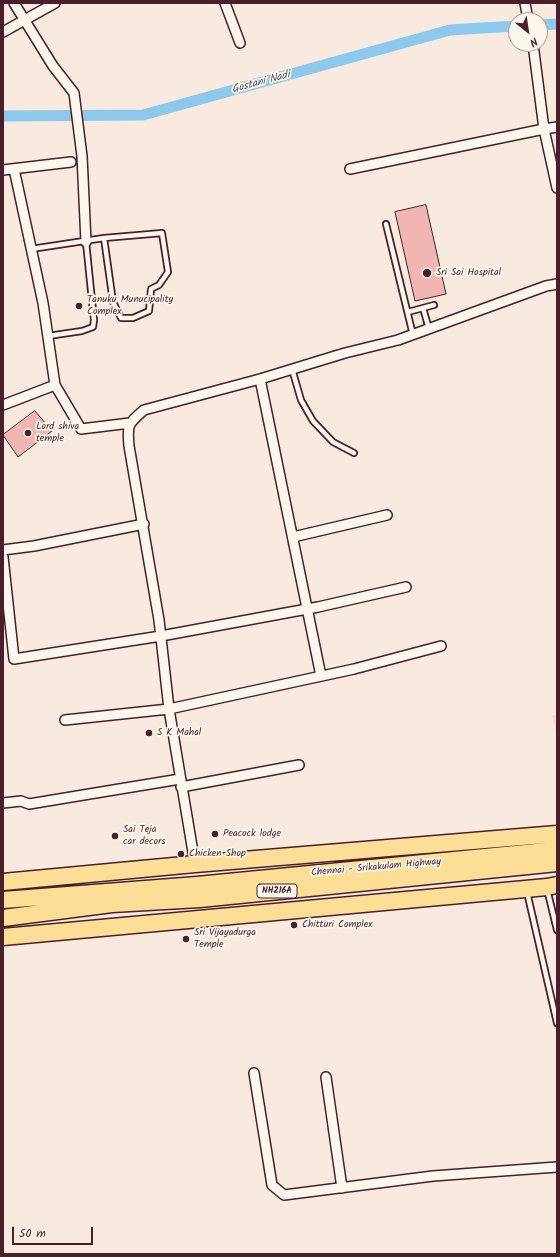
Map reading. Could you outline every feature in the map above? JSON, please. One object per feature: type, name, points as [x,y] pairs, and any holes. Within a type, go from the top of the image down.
[{"type":"highway","points":[[3,882],[195,864],[557,834]]},
{"type":"highway","name":"Chennai - Srikakulam Highway","points":[[3,900],[197,885],[557,850]]},
{"type":"highway","name":"NH216A","points":[[3,918],[112,904],[200,899],[557,863]]},
{"type":"highway","points":[[3,936],[552,886]]},
{"type":"street","points":[[14,3],[53,66],[74,93],[82,156],[86,242]]},
{"type":"street","points":[[3,32],[55,3]]},
{"type":"street","points":[[225,3],[240,43]]},
{"type":"street","points":[[534,52],[544,128],[557,188]]},
{"type":"street","points":[[350,169],[544,128],[557,127]]},
{"type":"street","points":[[3,170],[14,170],[71,162]]},
{"type":"street","points":[[14,170],[43,303],[55,385],[81,429],[130,423]]},
{"type":"street","points":[[195,864],[169,709],[161,636],[144,524],[130,446],[128,432],[130,423],[144,410],[260,379],[345,352],[398,340],[546,286],[557,284]]},
{"type":"street","points":[[260,379],[321,676]]},
{"type":"street","points":[[3,405],[55,385]]},
{"type":"street","points":[[293,538],[387,515]]},
{"type":"street","points":[[3,550],[34,546],[144,524]]},
{"type":"street","points":[[3,557],[14,659],[161,636],[307,609],[406,587]]},
{"type":"street","points":[[65,720],[169,709],[361,667],[441,646]]},
{"type":"street","points":[[3,803],[21,801],[29,804],[299,765]]},
{"type":"street","points":[[254,1073],[272,1185],[284,1195],[433,1176],[557,1167]]},
{"type":"street","points":[[326,1077],[342,1188]]},
{"type":"lane","points":[[386,224],[414,335]]},
{"type":"lane","points":[[31,249],[86,242],[104,238],[162,233],[168,272],[159,285],[151,289],[149,311],[132,318],[121,318],[113,302],[104,238]]},
{"type":"lane","points":[[48,336],[82,331],[93,326],[94,320],[86,242]]},
{"type":"lane","points":[[408,312],[434,305]]},
{"type":"lane","points":[[423,308],[429,329]]},
{"type":"lane","points":[[292,369],[301,400],[313,421],[334,442],[354,453]]},
{"type":"lane","points":[[552,886],[557,930]]},
{"type":"lane","points":[[526,888],[557,1022]]},
{"type":"shaded area","points":[[552,715],[557,715],[557,740]]},
{"type":"building","points":[[426,205],[446,294],[415,301],[395,212]]},
{"type":"building","name":"Lord shiva temple","points":[[35,411],[52,431],[18,457],[3,435]]},
{"type":"waterway","name":"Gostani Nadi","points":[[548,25],[557,24]]},
{"type":"waterway","name":"Gostani Nadi","points":[[3,116],[143,115],[450,30],[508,26]]},
{"type":"place","name":"Sri Sai Hospital","points":[[427,273]]},
{"type":"place","name":"Tanuku Munucipality Complex","points":[[79,306]]},
{"type":"place","name":"Lord shiva temple","points":[[28,433]]},
{"type":"place","name":"S K Mahal","points":[[149,733]]},
{"type":"place","name":"Peacock lodge","points":[[215,834]]},
{"type":"place","name":"Sai Teja car decors","points":[[115,836]]},
{"type":"place","name":"Chicken Shop","points":[[181,854]]},
{"type":"place","name":"Chitturi Complex","points":[[294,925]]},
{"type":"place","name":"Sri Vijayadurga Temple","points":[[186,939]]}]
